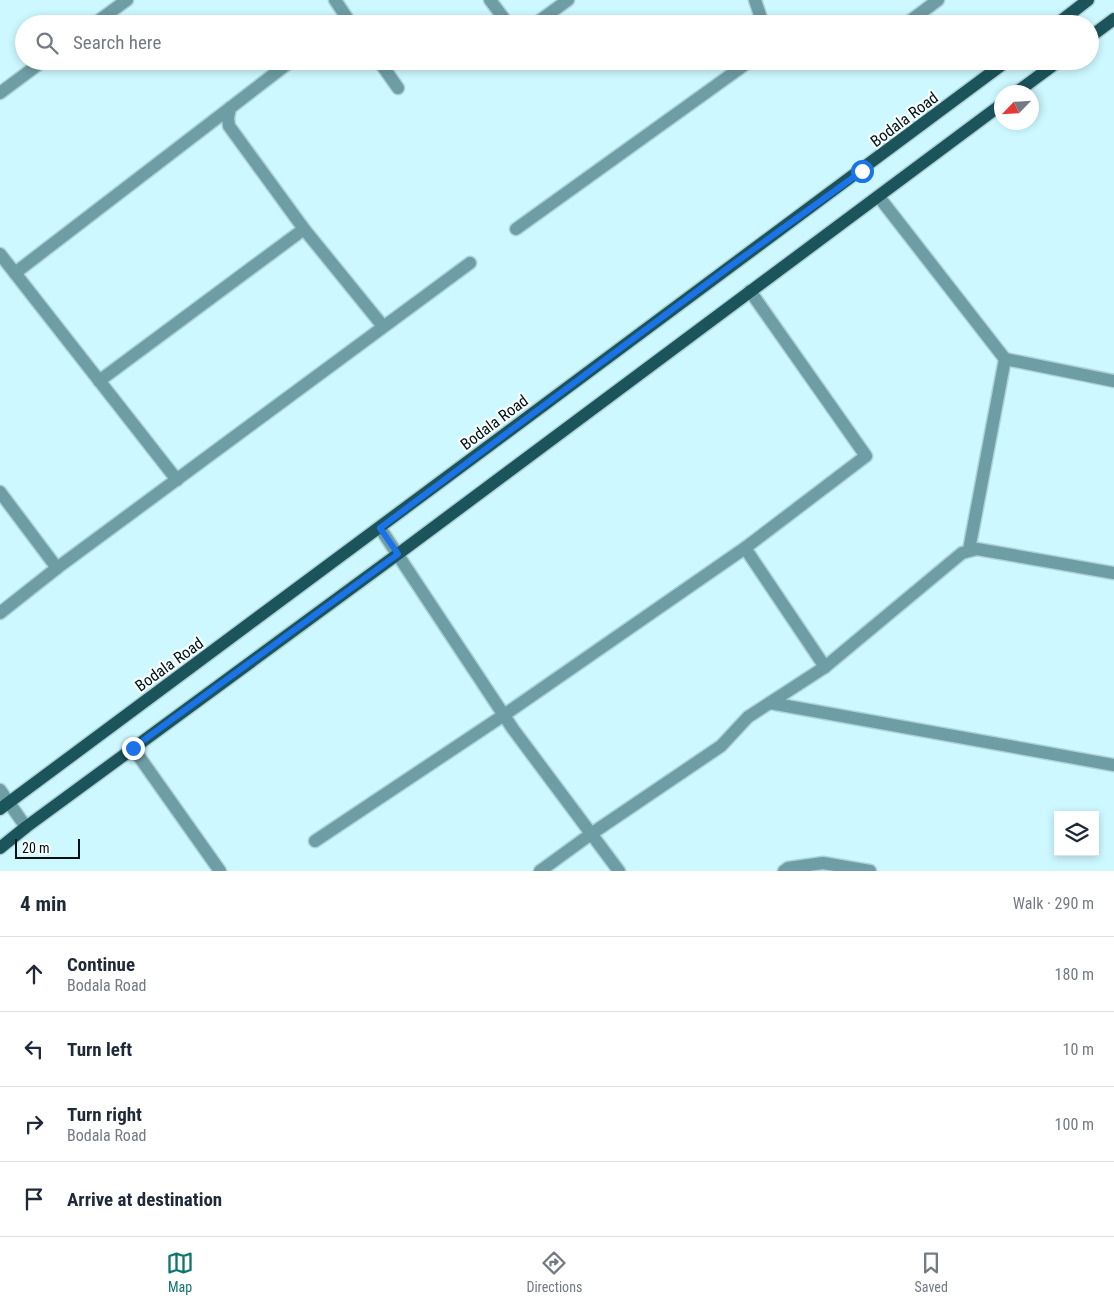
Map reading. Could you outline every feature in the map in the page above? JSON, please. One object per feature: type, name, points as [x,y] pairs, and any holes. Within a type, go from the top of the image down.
[{"type":"main road","points":[[1069,15],[1088,0]]},
{"type":"main road","points":[[1099,30],[1114,19]]},
{"type":"main road","name":"Bodala Road","points":[[4,806],[995,70]]},
{"type":"main road","points":[[1026,85],[1046,70]]},
{"type":"main road","points":[[0,848],[994,110]]},
{"type":"street","points":[[106,15],[127,0]]},
{"type":"street","points":[[335,0],[343,15]]},
{"type":"street","points":[[490,0],[501,15]]},
{"type":"street","points":[[547,15],[568,0]]},
{"type":"street","points":[[755,0],[760,15]]},
{"type":"street","points":[[918,15],[938,0]]},
{"type":"street","points":[[0,93],[31,70]]},
{"type":"street","points":[[15,273],[279,70]]},
{"type":"street","points":[[385,70],[398,88]]},
{"type":"street","points":[[516,229],[737,70]]},
{"type":"street","points":[[230,108],[228,118],[234,134],[304,229],[382,325]]},
{"type":"street","points":[[879,197],[1005,359],[1114,381]]},
{"type":"street","points":[[99,381],[304,229]]},
{"type":"street","points":[[0,254],[177,480]]},
{"type":"street","points":[[0,613],[57,568],[382,325],[470,262]]},
{"type":"street","points":[[315,841],[504,715],[745,548],[866,456],[750,291]]},
{"type":"street","points":[[969,550],[1005,359]]},
{"type":"street","points":[[0,492],[57,568]]},
{"type":"street","points":[[380,528],[504,715],[619,871]]},
{"type":"street","points":[[745,548],[825,667]]},
{"type":"street","points":[[540,871],[721,746],[748,717],[825,667],[954,558],[969,550],[977,549],[1114,573]]},
{"type":"street","points":[[770,703],[1114,765]]},
{"type":"street","points":[[133,748],[220,871]]},
{"type":"street","points":[[0,790],[4,806],[26,827]]},
{"type":"street","points":[[784,871],[788,868],[823,863],[870,871]]},
{"type":"route","points":[[133,748],[398,554],[380,528],[732,265],[862,171]]}]
